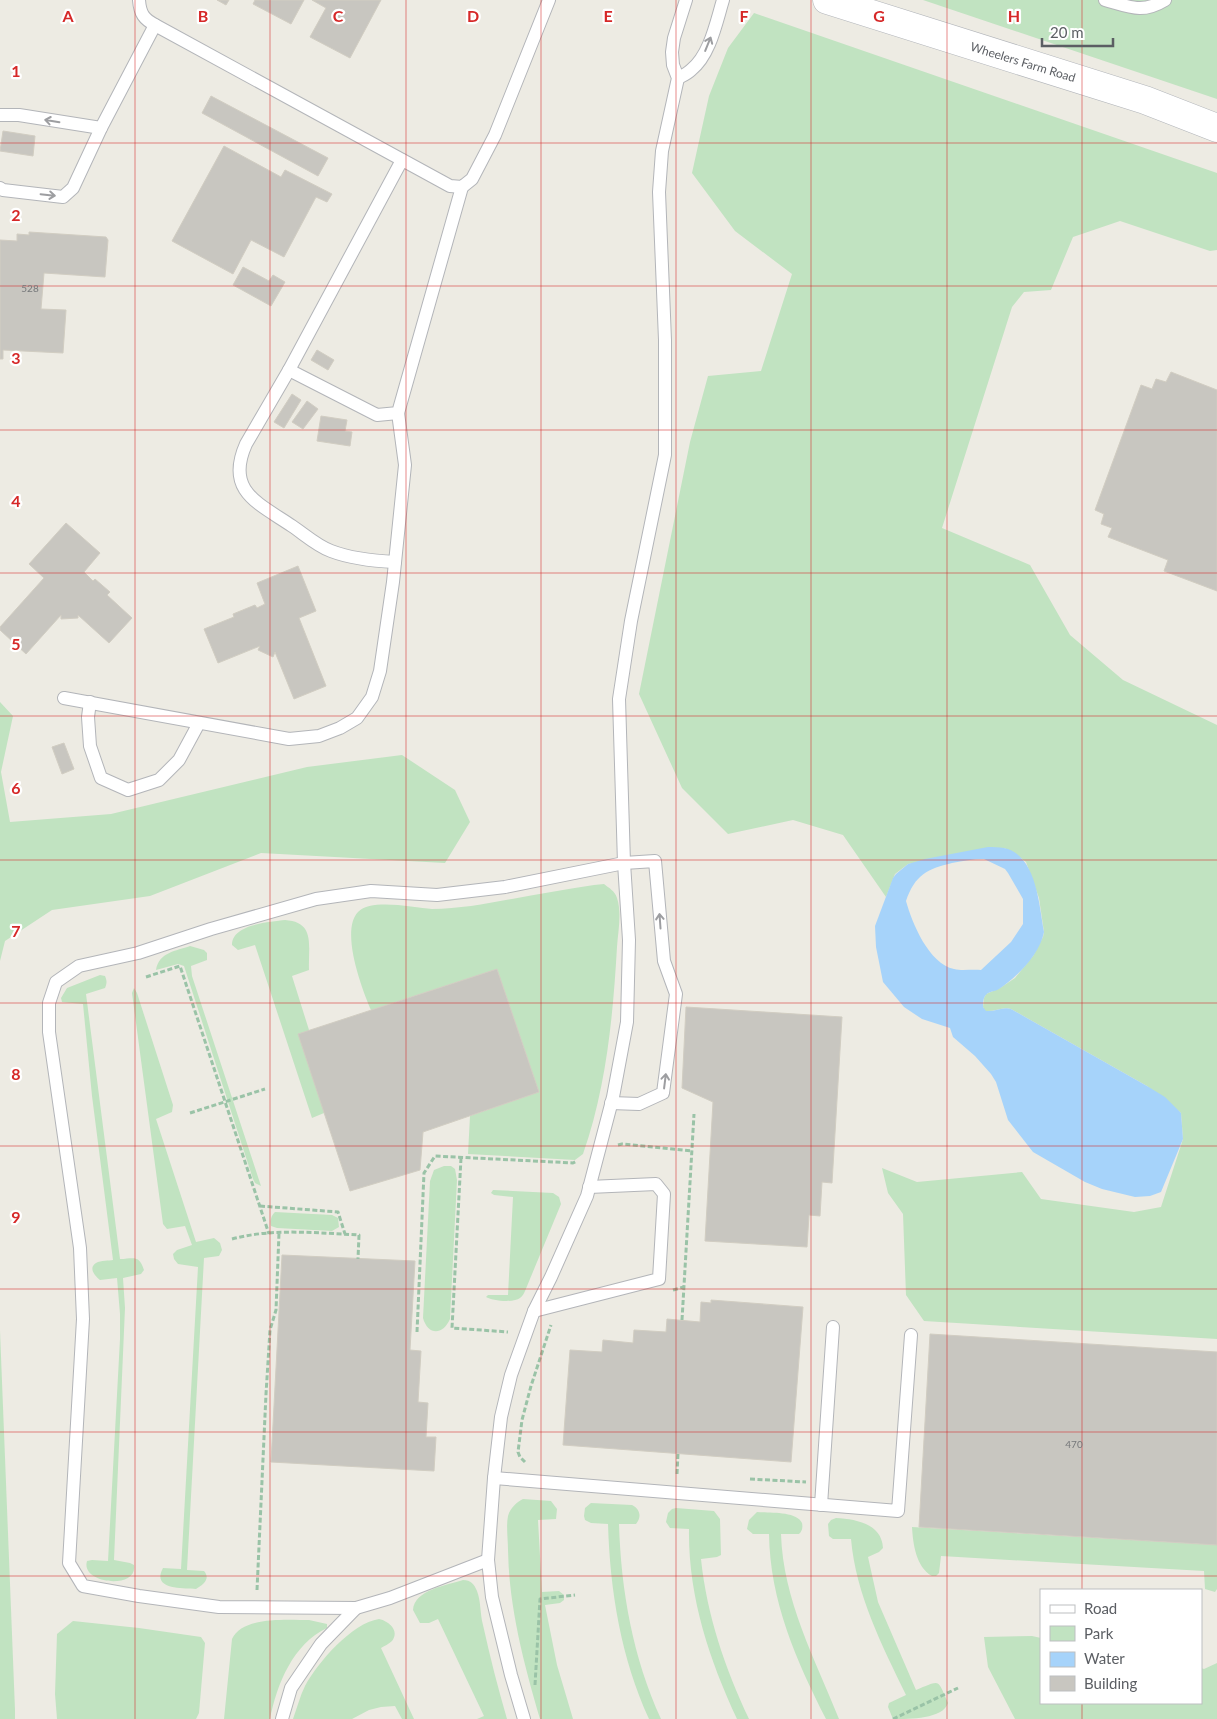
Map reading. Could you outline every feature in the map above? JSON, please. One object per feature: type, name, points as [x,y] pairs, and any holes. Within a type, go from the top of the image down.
[{"type":"main road","name":"Wheelers Farm Road","points":[[827,0],[1144,100],[1217,128]]},
{"type":"lane","points":[[140,0],[141,13],[144,18],[450,186],[462,186],[472,179],[495,135],[549,0]]},
{"type":"lane","points":[[524,1719],[492,1597],[488,1560],[494,1478],[501,1418],[512,1375],[534,1311],[551,1278],[589,1187],[611,1103],[627,1022],[630,940],[624,863],[619,699],[631,621],[665,455],[665,340],[659,192],[662,151],[678,78],[673,65],[672,52],[674,38],[686,0]]},
{"type":"lane","points":[[678,78],[691,71],[701,60],[723,0]]},
{"type":"lane","points":[[1105,0],[1138,9],[1154,7],[1166,0]]},
{"type":"lane","points":[[0,188],[3,190],[63,197],[73,188],[100,128],[156,25]]},
{"type":"lane","points":[[0,115],[19,115],[100,128]]},
{"type":"lane","points":[[395,562],[362,560],[329,551],[254,501],[242,485],[239,477],[239,468],[241,455],[402,160]]},
{"type":"lane","points":[[64,698],[289,739],[319,736],[340,728],[357,718],[372,698],[380,671],[395,562],[405,465],[398,413],[462,186]]},
{"type":"lane","points":[[289,370],[377,415],[398,413]]},
{"type":"lane","points":[[90,702],[88,717],[90,746],[101,778],[128,790],[159,780],[180,760],[198,722]]},
{"type":"lane","points":[[488,1560],[390,1598],[356,1608],[220,1608],[83,1586],[69,1563],[83,1319],[80,1248],[49,1032],[49,1003],[56,982],[79,966],[138,953],[316,899],[371,891],[437,895],[505,887],[624,863],[655,861],[664,961],[676,994],[663,1093],[640,1104],[611,1103]]},
{"type":"lane","points":[[534,1311],[659,1279],[664,1194],[656,1184],[589,1187]]},
{"type":"lane","points":[[821,1505],[833,1327]]},
{"type":"lane","points":[[494,1478],[898,1511],[911,1335]]},
{"type":"lane","points":[[282,1719],[291,1688],[321,1644],[356,1608]]},
{"type":"path","points":[[146,976],[180,966],[269,1234]]},
{"type":"path","points":[[190,1113],[266,1089]]},
{"type":"path","points":[[682,1320],[694,1114]]},
{"type":"path","points":[[417,1332],[424,1173],[435,1156],[573,1163],[622,1144],[692,1151]]},
{"type":"path","points":[[452,1328],[461,1158]]},
{"type":"path","points":[[260,1206],[338,1212],[345,1234]]},
{"type":"path","points":[[256,1608],[266,1394],[270,1330],[276,1310],[279,1233]]},
{"type":"path","points":[[232,1239],[248,1235],[279,1233],[359,1234],[358,1259]]},
{"type":"path","points":[[530,1464],[520,1457],[518,1452],[522,1420],[531,1386],[552,1325]]},
{"type":"path","points":[[678,1453],[677,1474],[686,1475]]},
{"type":"path","points":[[745,1478],[823,1483]]},
{"type":"path","points":[[537,1693],[534,1684],[540,1599],[575,1595]]},
{"type":"path","points":[[894,1719],[958,1688]]},
{"type":"green space","points":[[923,0],[1217,0],[1217,99]]},
{"type":"green space","points":[[754,13],[1217,173],[1217,250],[1210,251],[1120,221],[1073,237],[1051,290],[1024,292],[1012,307],[942,528],[1030,565],[1070,635],[1123,680],[1217,725],[1217,1339],[924,1321],[906,1295],[903,1214],[888,1193],[882,1168],[917,1182],[1022,1172],[1041,1199],[1134,1212],[1161,1207],[1183,1139],[1181,1113],[1147,1086],[1011,1009],[985,1011],[983,1007],[986,994],[1000,988],[1015,978],[1033,956],[1043,937],[1044,932],[1039,898],[1026,862],[1004,848],[908,864],[895,874],[886,897],[843,835],[793,820],[728,834],[682,788],[639,694],[690,442],[708,376],[761,371],[792,274],[735,231],[692,173],[709,96],[728,48]]},
{"type":"green space","points":[[0,702],[13,716],[1,772],[10,822],[111,814],[307,767],[402,755],[455,790],[470,822],[445,863],[261,853],[150,896],[52,910],[5,941],[0,961]]},
{"type":"green space","points":[[604,884],[615,893],[619,910],[611,1026],[603,1078],[583,1154],[575,1160],[468,1154],[470,1116],[539,1092],[497,969],[371,1010],[354,960],[351,932],[353,921],[358,912],[373,905],[432,909],[452,908]]},
{"type":"green space","points":[[285,920],[302,925],[306,930],[309,944],[309,970],[292,976],[309,1030],[324,1113],[312,1118],[255,945],[238,950],[232,945],[234,938],[245,928],[262,923]]},
{"type":"green space","points":[[190,946],[204,950],[207,953],[207,960],[191,966],[192,976],[261,1186],[255,1183],[253,1179],[184,966],[178,964],[156,970],[164,956]]},
{"type":"green space","points":[[100,975],[105,976],[105,988],[86,994],[120,1259],[138,1259],[144,1270],[141,1274],[123,1278],[125,1308],[114,1560],[134,1565],[133,1573],[119,1581],[100,1579],[92,1575],[87,1569],[87,1561],[108,1561],[120,1314],[117,1278],[100,1280],[92,1270],[98,1262],[113,1260],[92,1096],[83,1004],[62,1002],[61,998],[67,988]]},
{"type":"green space","points":[[134,988],[173,1105],[172,1112],[156,1119],[196,1242],[214,1238],[220,1243],[222,1250],[219,1256],[204,1258],[187,1570],[204,1571],[207,1577],[203,1584],[196,1589],[170,1586],[161,1580],[160,1575],[163,1568],[181,1569],[198,1267],[178,1264],[174,1259],[173,1254],[177,1250],[192,1245],[185,1226],[167,1229],[163,1224],[132,993]]},
{"type":"green space","points":[[444,1166],[451,1166],[455,1169],[457,1180],[450,1319],[444,1328],[436,1331],[428,1328],[423,1318],[430,1181],[434,1170]]},
{"type":"green space","points":[[493,1190],[553,1193],[559,1197],[561,1204],[524,1294],[513,1301],[486,1297],[488,1295],[508,1295],[513,1197],[494,1195],[491,1193]]},
{"type":"green space","points":[[275,1212],[332,1215],[338,1218],[339,1227],[332,1231],[277,1228],[271,1226],[271,1220]]},
{"type":"green space","points":[[0,1331],[15,1710],[15,1719],[0,1719]]},
{"type":"green space","points":[[523,1499],[551,1501],[557,1509],[556,1519],[538,1520],[542,1592],[559,1591],[564,1595],[564,1600],[560,1603],[545,1605],[557,1665],[573,1719],[540,1719],[523,1657],[511,1593],[507,1528],[510,1510]]},
{"type":"green space","points":[[591,1503],[632,1505],[639,1513],[639,1519],[636,1524],[619,1524],[622,1574],[636,1648],[651,1696],[661,1719],[649,1719],[631,1672],[614,1599],[608,1524],[591,1523],[585,1520],[585,1508]]},
{"type":"green space","points":[[676,1508],[714,1511],[720,1519],[721,1555],[701,1559],[704,1580],[718,1641],[749,1719],[737,1719],[709,1650],[696,1603],[692,1579],[689,1529],[670,1528],[666,1522],[668,1513]]},
{"type":"green space","points":[[757,1512],[794,1516],[802,1523],[802,1529],[799,1534],[781,1534],[783,1558],[794,1606],[802,1629],[839,1719],[826,1719],[795,1652],[774,1583],[769,1534],[753,1534],[747,1529],[749,1520]]},
{"type":"green space","points":[[836,1518],[867,1524],[878,1533],[882,1540],[883,1548],[868,1557],[878,1602],[916,1690],[934,1683],[940,1685],[948,1703],[940,1712],[925,1717],[893,1719],[888,1707],[889,1703],[906,1695],[879,1638],[864,1600],[858,1580],[851,1539],[833,1539],[829,1536],[828,1524]]},
{"type":"green space","points":[[912,1527],[1217,1545],[1217,1589],[1215,1592],[1205,1589],[1204,1571],[941,1556],[939,1573],[936,1576],[932,1576],[922,1567],[916,1555]]},
{"type":"green space","points":[[463,1580],[472,1583],[478,1595],[482,1621],[507,1719],[477,1719],[484,1716],[438,1619],[429,1623],[420,1623],[413,1610],[415,1603],[425,1593],[440,1586]]},
{"type":"green space","points":[[379,1619],[390,1624],[394,1630],[395,1634],[392,1641],[381,1648],[414,1719],[402,1719],[395,1706],[369,1710],[352,1719],[293,1719],[305,1686],[327,1655],[358,1628]]},
{"type":"green space","points":[[309,1620],[327,1624],[327,1628],[305,1644],[288,1666],[277,1692],[270,1719],[224,1719],[232,1639],[237,1632],[245,1626],[266,1621]]},
{"type":"green space","points":[[73,1621],[201,1637],[205,1643],[199,1713],[196,1719],[57,1719],[55,1694],[57,1634]]},
{"type":"green space","points":[[1032,1636],[1040,1638],[1040,1704],[1202,1704],[1202,1668],[1217,1663],[1217,1719],[1015,1719],[988,1667],[984,1637]]},
{"type":"water","points":[[992,847],[1004,848],[1015,853],[1023,860],[1030,871],[1038,896],[1044,932],[1042,940],[1033,957],[1020,971],[999,989],[986,994],[983,1000],[983,1007],[986,1011],[1011,1009],[1165,1097],[1181,1113],[1183,1139],[1161,1192],[1150,1196],[1135,1197],[1102,1189],[1085,1182],[1033,1152],[1008,1120],[996,1082],[991,1074],[975,1056],[953,1037],[950,1028],[922,1019],[904,1007],[883,982],[876,947],[875,926],[893,878],[908,864],[925,859]],"holes":[[[984,859],[1005,869],[1023,899],[1023,924],[1011,942],[981,970],[957,970],[945,966],[929,951],[917,931],[906,901],[913,885],[923,874],[929,871],[943,865],[960,862]]]},
{"type":"building","points":[[217,0],[229,0],[226,5]]},
{"type":"building","points":[[255,0],[304,0],[291,24],[253,4]]},
{"type":"building","points":[[312,0],[381,0],[350,58],[310,37],[326,8]]},
{"type":"building","points":[[211,96],[328,158],[318,176],[202,113]]},
{"type":"building","points":[[3,131],[35,136],[33,156],[0,151]]},
{"type":"building","points":[[224,146],[281,177],[285,170],[332,194],[327,202],[316,197],[284,257],[251,240],[233,274],[172,241]]},
{"type":"building","points":[[29,232],[106,237],[108,240],[105,277],[44,273],[41,309],[66,310],[63,353],[3,350],[3,359],[0,359],[0,240],[17,241],[17,234],[29,235]]},
{"type":"building","points":[[243,267],[269,281],[273,275],[285,282],[271,306],[233,285]]},
{"type":"building","points":[[317,350],[334,360],[328,370],[311,360]]},
{"type":"building","points":[[1171,372],[1217,390],[1217,591],[1164,571],[1168,560],[1108,537],[1112,528],[1101,524],[1104,514],[1095,510],[1141,385],[1152,389],[1156,379],[1166,382]]},
{"type":"building","points":[[292,394],[301,400],[284,428],[274,422]]},
{"type":"building","points":[[307,401],[318,409],[303,429],[292,422]]},
{"type":"building","points":[[321,416],[347,420],[345,431],[352,432],[350,446],[317,441]]},
{"type":"building","points":[[66,523],[100,553],[84,572],[93,581],[95,579],[110,592],[107,595],[132,618],[109,643],[78,615],[78,618],[61,619],[61,615],[26,654],[0,630],[0,627],[44,578],[29,564]]},
{"type":"building","points":[[298,566],[316,611],[299,618],[326,686],[294,699],[275,652],[273,657],[258,650],[260,646],[218,663],[204,629],[234,617],[233,614],[255,605],[257,608],[265,604],[257,583]]},
{"type":"building","points":[[64,743],[74,769],[62,774],[52,747]]},
{"type":"building","points":[[497,969],[539,1092],[423,1132],[420,1170],[350,1191],[298,1034]]},
{"type":"building","points":[[686,1007],[842,1017],[832,1183],[822,1182],[820,1216],[809,1215],[807,1247],[705,1241],[713,1102],[682,1088]]},
{"type":"building","points":[[282,1255],[415,1261],[410,1350],[421,1351],[418,1402],[428,1403],[426,1437],[436,1437],[434,1471],[271,1462]]},
{"type":"building","points":[[711,1300],[803,1307],[791,1462],[563,1445],[570,1350],[602,1352],[603,1340],[633,1343],[634,1330],[666,1332],[667,1319],[700,1322],[701,1302],[711,1303]]},
{"type":"building","points":[[930,1334],[1217,1352],[1217,1545],[919,1527]]}]
